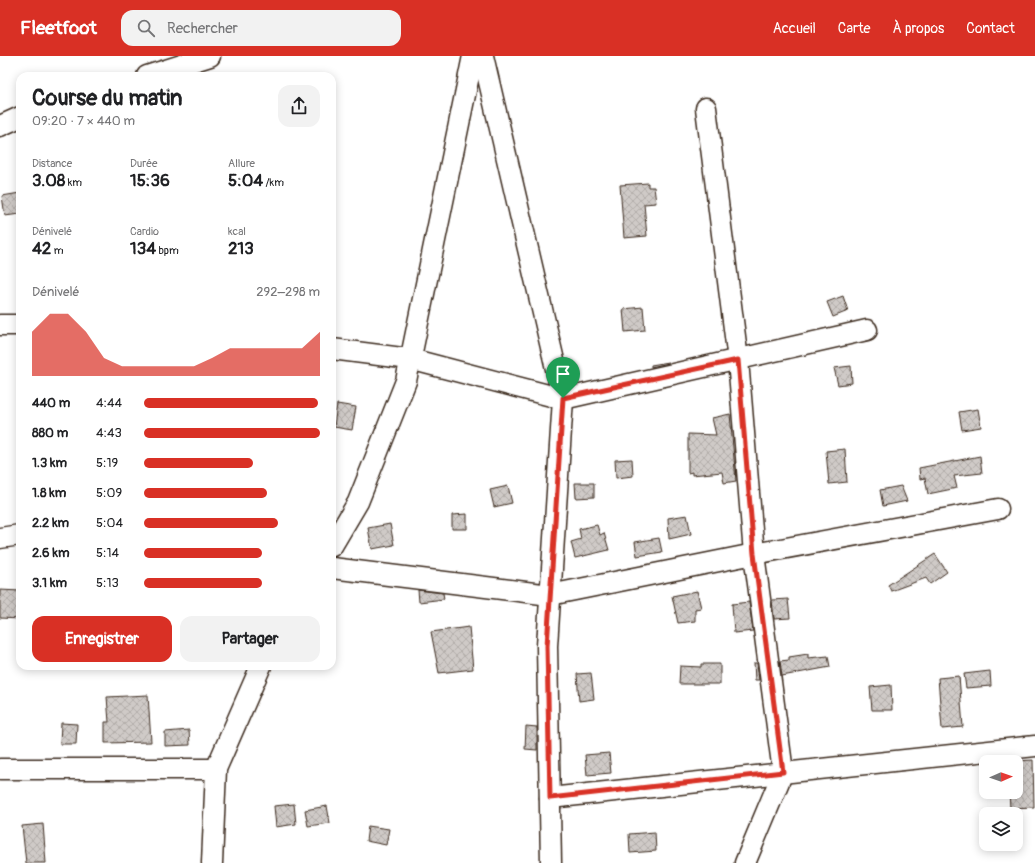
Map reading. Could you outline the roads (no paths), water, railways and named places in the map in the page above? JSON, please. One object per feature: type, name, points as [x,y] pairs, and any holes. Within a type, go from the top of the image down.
[{"type":"street","points":[[160,72],[210,56]]},
{"type":"street","points":[[336,539],[358,502],[406,381],[474,56]]},
{"type":"street","points":[[483,56],[563,398],[547,646],[552,863]]},
{"type":"street","points":[[706,108],[738,360],[754,554],[783,772],[745,863]]},
{"type":"street","points":[[0,126],[16,119]]},
{"type":"street","points":[[0,325],[16,325]]},
{"type":"street","points":[[336,350],[410,359],[563,398],[867,330]]},
{"type":"street","points":[[336,568],[550,595],[754,554],[998,508]]},
{"type":"street","points":[[0,538],[16,536]]},
{"type":"street","points":[[212,863],[216,769],[259,670]]},
{"type":"street","points":[[550,798],[1035,746]]},
{"type":"street","points":[[0,769],[216,769]]}]
